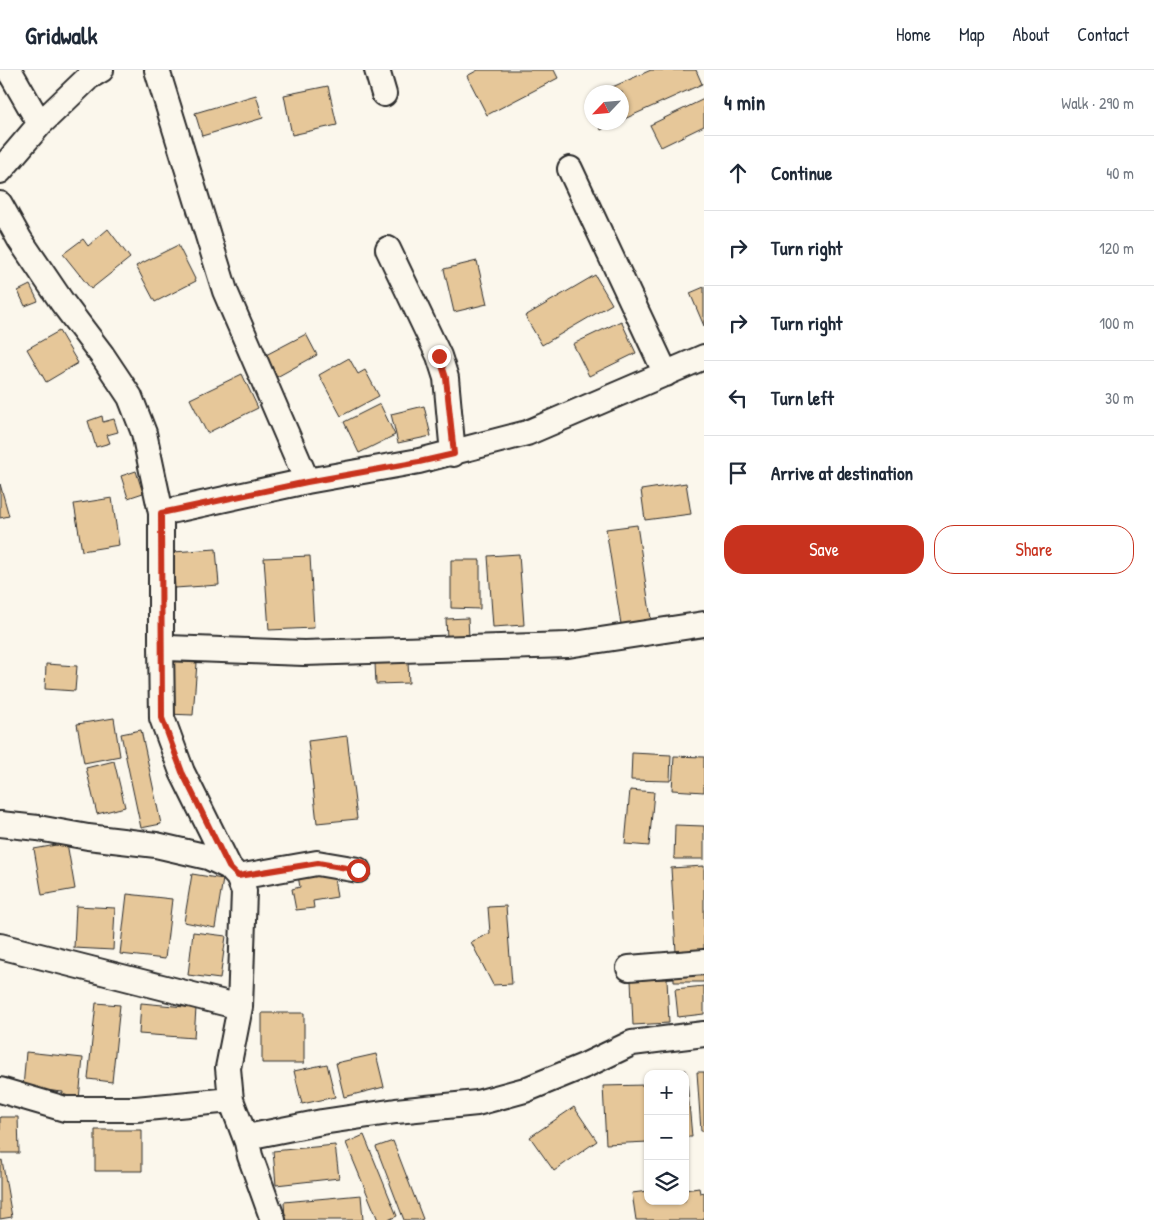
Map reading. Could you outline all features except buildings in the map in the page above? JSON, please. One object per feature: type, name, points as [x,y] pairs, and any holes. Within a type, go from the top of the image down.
[{"type":"street","points":[[9,70],[40,124]]},
{"type":"street","points":[[0,171],[40,124],[89,76],[101,70]]},
{"type":"street","points":[[157,70],[225,291],[307,482]]},
{"type":"street","points":[[377,70],[384,94]]},
{"type":"street","points":[[570,169],[666,374]]},
{"type":"street","points":[[0,204],[20,240],[130,397],[144,433],[161,513],[162,718],[182,772],[244,892],[240,1007],[228,1068],[231,1100],[273,1220]]},
{"type":"street","points":[[388,249],[439,356],[446,378],[454,454]]},
{"type":"street","points":[[161,513],[307,482],[454,454],[527,433],[704,357]]},
{"type":"street","points":[[161,644],[168,648],[304,653],[470,649],[568,645],[704,624]]},
{"type":"street","points":[[0,824],[156,845],[208,857],[234,872],[318,863],[358,870]]},
{"type":"street","points":[[0,946],[240,1007]]},
{"type":"street","points":[[629,968],[704,962]]},
{"type":"street","points":[[247,1142],[252,1136],[322,1122],[396,1111],[477,1103],[525,1090],[586,1065],[632,1043],[704,1034]]},
{"type":"street","points":[[0,1090],[65,1108],[136,1110],[231,1100]]},
{"type":"route","points":[[358,870],[318,863],[238,876],[229,867],[182,772],[162,718],[160,619],[161,513],[307,482],[454,454],[446,378],[439,356]]}]
